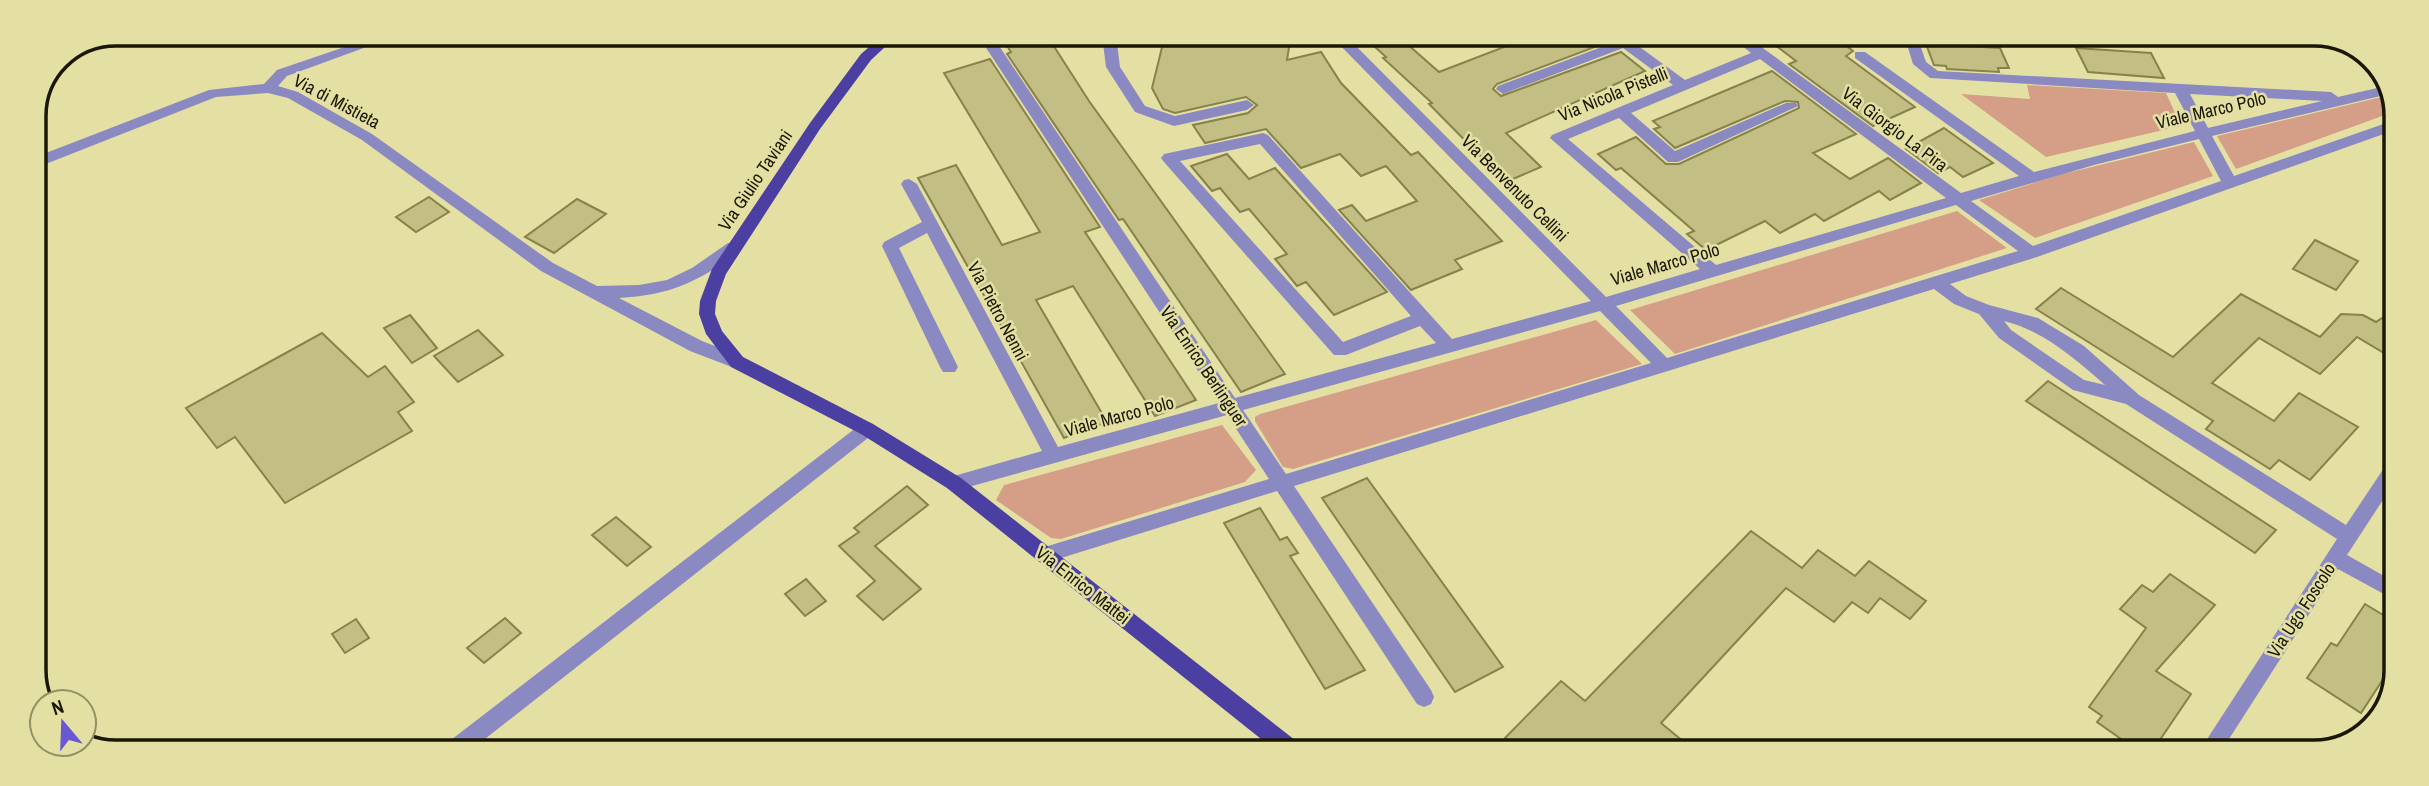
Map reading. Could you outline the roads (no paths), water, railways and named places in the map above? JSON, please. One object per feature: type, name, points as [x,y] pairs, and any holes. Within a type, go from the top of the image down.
[{"type":"main road","name":"Via Giulio Taviani","points":[[737,362],[714,334],[707,313],[711,287],[734,247],[815,126],[866,57],[878,46]]},
{"type":"main road","name":"Via Enrico Mattei","points":[[737,362],[867,429],[954,483],[1278,740]]},
{"type":"street","points":[[268,88],[282,73],[360,46]]},
{"type":"street","name":"Via Enrico Berlinguer","points":[[992,46],[1424,697]]},
{"type":"street","points":[[1110,46],[1113,67],[1140,109],[1174,121],[1247,105]]},
{"type":"street","name":"Via Benvenuto Cellini","points":[[1348,46],[1665,367]]},
{"type":"street","points":[[1503,89],[1617,46]]},
{"type":"street","points":[[1629,46],[1683,86]]},
{"type":"street","name":"Via Giorgio La Pira","points":[[1750,46],[2031,253]]},
{"type":"street","points":[[1914,46],[1920,64],[1935,75],[2348,98]]},
{"type":"street","name":"Via Nicola Pistelli","points":[[1714,272],[1557,138],[1761,54]]},
{"type":"street","points":[[1860,55],[2031,177]]},
{"type":"street","points":[[2179,87],[2230,184]]},
{"type":"street","name":"Via di Mistieta","points":[[46,159],[214,93],[268,88],[293,96],[367,137],[547,267],[696,346],[737,362]]},
{"type":"street","name":"Viale Marco Polo","points":[[954,483],[1602,304],[2031,177],[2379,92]]},
{"type":"street","points":[[1621,112],[1673,158],[1791,106]]},
{"type":"street","points":[[1045,555],[2031,253],[2383,129]]},
{"type":"street","points":[[1423,318],[1340,350],[1169,158],[1263,138],[1449,347]]},
{"type":"street","name":"Via Pietro Nenni","points":[[909,184],[1054,456]]},
{"type":"street","points":[[931,224],[890,246],[950,367]]},
{"type":"street","points":[[591,292],[637,291],[672,286],[696,275],[734,247]]},
{"type":"street","points":[[1937,282],[1960,300],[2032,322],[2078,351],[2133,400],[2349,537]]},
{"type":"street","points":[[1986,310],[2005,334],[2079,385],[2133,400]]},
{"type":"street","points":[[468,740],[867,429]]},
{"type":"street","name":"Via Ugo Foscolo","points":[[2216,740],[2384,484]]},
{"type":"street","points":[[2335,558],[2384,586]]}]
